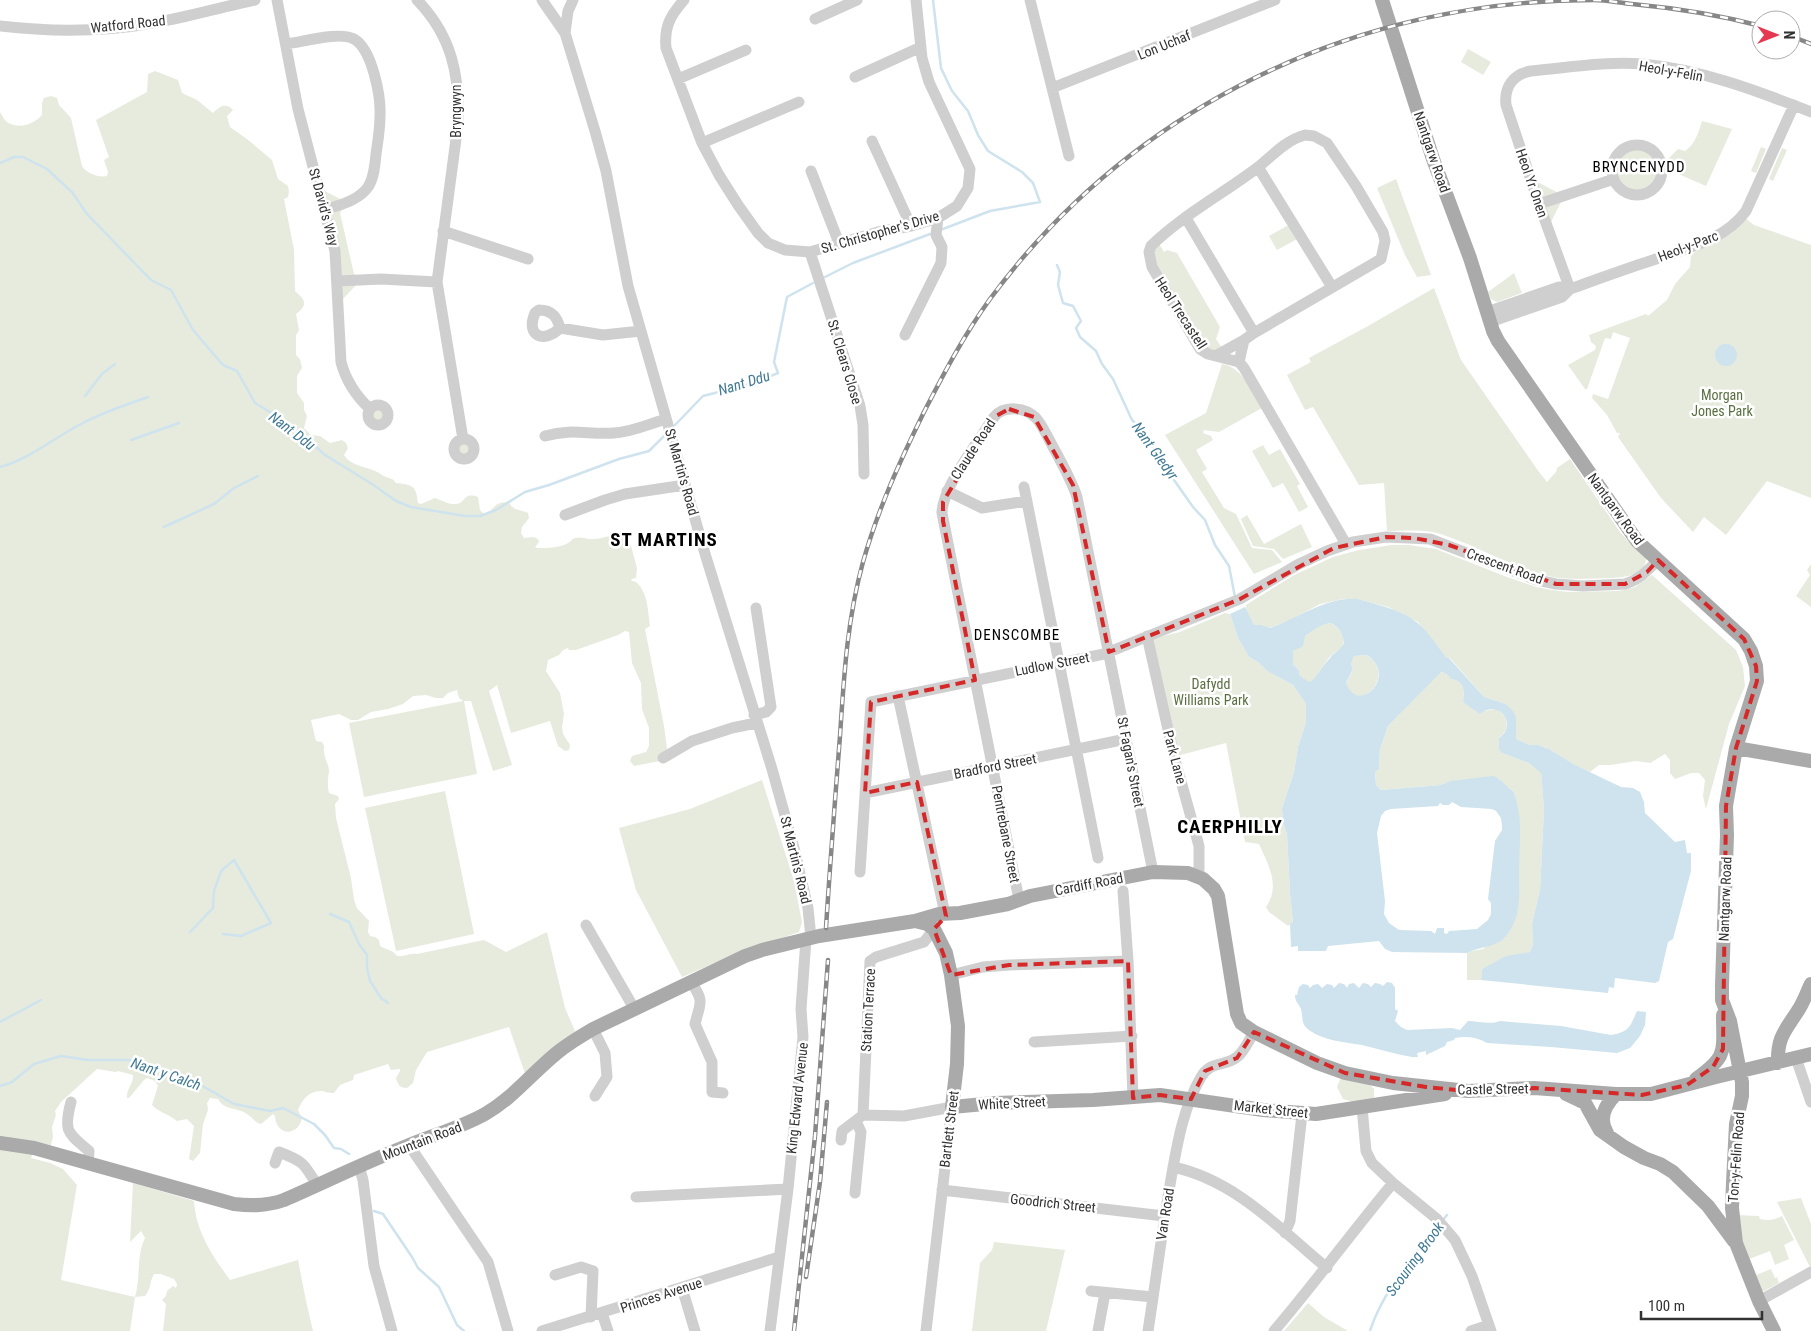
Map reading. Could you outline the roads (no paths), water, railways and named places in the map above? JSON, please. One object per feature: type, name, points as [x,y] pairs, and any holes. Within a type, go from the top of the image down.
[{"type":"main road","name":"Nantgarw Road","points":[[1382,0],[1433,159],[1468,251],[1488,317],[1498,342],[1637,541],[1744,638],[1751,651],[1756,666],[1756,681],[1736,748],[1726,806],[1727,835],[1722,1000],[1726,1027]]},
{"type":"main road","points":[[1736,748],[1811,761]]},
{"type":"main road","name":"Cardiff Road","points":[[809,939],[915,921],[925,917],[1008,904],[1030,896],[1152,872],[1180,872],[1199,877]]},
{"type":"main road","points":[[1199,877],[1214,889],[1218,896],[1237,1014],[1241,1023],[1254,1032]]},
{"type":"main road","name":"Station Terrace","points":[[934,929],[946,914]]},
{"type":"main road","points":[[915,921],[927,924],[934,929]]},
{"type":"main road","name":"Bartlett Street","points":[[934,929],[946,953],[958,1026],[957,1064],[952,1107]]},
{"type":"main road","name":"Mountain Road","points":[[0,1143],[34,1148],[234,1204],[251,1206],[270,1205],[408,1145],[461,1126],[500,1104],[528,1082],[558,1052],[593,1029],[745,956],[809,939]]},
{"type":"main road","points":[[1742,1096],[1755,1077],[1772,1064],[1780,1037],[1800,1007],[1811,984]]},
{"type":"main road","points":[[1726,1027],[1750,1059],[1756,1064],[1772,1064]]},
{"type":"main road","points":[[1726,1027],[1730,1060],[1741,1071]]},
{"type":"main road","points":[[1687,1085],[1717,1062],[1722,1053],[1726,1027]]},
{"type":"main road","name":"Castle Street","points":[[1254,1032],[1318,1063],[1345,1073],[1365,1078],[1426,1087],[1468,1091],[1515,1088],[1616,1094],[1651,1094],[1811,1054]]},
{"type":"main road","name":"Ton-y-Felin Road","points":[[1736,1243],[1732,1208],[1732,1182],[1736,1124],[1742,1096],[1741,1071]]},
{"type":"main road","points":[[1365,1078],[1378,1088],[1378,1098],[1366,1111]]},
{"type":"main road","points":[[1554,1090],[1585,1103],[1597,1126],[1608,1136],[1644,1158],[1667,1167],[1708,1206],[1736,1243],[1759,1301],[1774,1331]]},
{"type":"main road","name":"Market Street","points":[[1133,1098],[1160,1095],[1302,1114],[1366,1111],[1468,1091]]},
{"type":"main road","points":[[1608,1136],[1604,1128],[1605,1107],[1616,1094]]},
{"type":"main road","name":"White Street","points":[[952,1107],[995,1103],[1133,1098]]},
{"type":"main road","points":[[1708,1206],[1720,1203],[1726,1197],[1732,1182]]},
{"type":"street","name":"Watford Road","points":[[0,26],[44,31],[123,28],[182,18],[255,0]]},
{"type":"street","name":"St David's Way","points":[[277,0],[298,109],[335,251],[338,281],[339,342],[345,376],[360,400],[370,409]]},
{"type":"street","name":"Bryngwyn","points":[[418,0],[437,24],[447,43],[458,87],[457,132],[437,282],[463,439]]},
{"type":"street","name":"St Martin's Road","points":[[542,0],[565,33],[606,171],[628,286],[640,331],[794,848],[806,899],[809,939]]},
{"type":"street","name":"St Martin's Road","points":[[565,33],[568,10],[573,0]]},
{"type":"street","name":"St. Christopher's Drive","points":[[684,0],[672,14],[664,34],[666,48],[702,143],[719,175],[758,233],[768,243],[785,250],[810,252],[878,232],[911,226],[938,218],[957,206],[968,188],[970,169],[928,82],[921,48],[916,0]]},
{"type":"street","points":[[815,20],[858,0]]},
{"type":"street","points":[[1030,0],[1069,156]]},
{"type":"street","name":"Lon Uchaf","points":[[1052,88],[1275,0]]},
{"type":"street","points":[[286,44],[339,36],[354,40],[365,51],[376,82],[380,116],[372,179],[363,193],[355,198],[325,209]]},
{"type":"street","points":[[855,76],[921,48]]},
{"type":"street","points":[[678,79],[746,50]]},
{"type":"street","name":"Heol-y-Felin","points":[[1515,77],[1523,72],[1531,71],[1599,65],[1641,64],[1718,80],[1811,112]]},
{"type":"street","name":"Heol Yr Onen","points":[[1515,77],[1506,90],[1506,105],[1539,204],[1570,288]]},
{"type":"street","points":[[702,143],[799,102]]},
{"type":"street","name":"Heol-y-Parc","points":[[1488,317],[1559,287],[1570,288],[1715,238],[1739,220],[1752,200],[1794,105]]},
{"type":"street","name":"Heol Trecastell","points":[[1217,355],[1381,259],[1384,250],[1383,232],[1333,149],[1327,143],[1314,136],[1305,135],[1297,137],[1151,246],[1149,259],[1152,267],[1200,349],[1208,354],[1239,362]]},
{"type":"street","points":[[872,141],[911,226]]},
{"type":"street","points":[[1633,145],[1642,145],[1650,148],[1657,153],[1661,161],[1662,177],[1652,190],[1646,194],[1630,194],[1623,190],[1614,178],[1612,169],[1618,153],[1633,145]]},
{"type":"street","points":[[1258,167],[1332,288]]},
{"type":"street","points":[[811,171],[839,243]]},
{"type":"street","points":[[1539,204],[1614,178]]},
{"type":"street","points":[[904,335],[941,263],[942,247],[936,235],[938,218]]},
{"type":"street","points":[[1186,218],[1254,333]]},
{"type":"street","points":[[443,231],[528,259]]},
{"type":"street","name":"St. Clears Close","points":[[810,252],[860,406],[864,425],[864,474]]},
{"type":"street","points":[[338,281],[381,279],[437,282]]},
{"type":"street","points":[[560,328],[603,335],[640,331]]},
{"type":"street","points":[[1244,340],[1239,362],[1346,544]]},
{"type":"street","name":"Claude Road","points":[[975,680],[943,521],[943,502],[947,491],[997,414],[1009,409],[1026,411],[1034,416],[1060,460],[1078,497],[1109,652]]},
{"type":"street","points":[[545,436],[573,430],[616,433],[666,418]]},
{"type":"street","points":[[566,515],[625,494],[685,485]]},
{"type":"street","points":[[1024,487],[1098,858]]},
{"type":"street","points":[[947,491],[982,508],[1027,501]]},
{"type":"street","name":"Crescent Road","points":[[1233,602],[1319,554],[1346,544],[1386,537],[1430,539],[1537,580],[1556,584],[1583,586],[1625,584],[1647,572],[1658,560]]},
{"type":"street","name":"Ludlow Street","points":[[864,793],[871,702],[1109,652],[1233,602]]},
{"type":"street","points":[[663,758],[692,741],[755,719],[771,707],[756,608]]},
{"type":"street","name":"Park Lane","points":[[1146,636],[1174,756],[1199,846],[1199,877]]},
{"type":"street","name":"St Fagan's Street","points":[[1109,652],[1152,872]]},
{"type":"street","name":"Pentrebane Street","points":[[975,680],[1019,900]]},
{"type":"street","points":[[898,696],[946,914]]},
{"type":"street","name":"Bradford Street","points":[[864,793],[1126,739]]},
{"type":"street","points":[[860,872],[864,793]]},
{"type":"street","points":[[1123,891],[1132,1036],[1133,1098]]},
{"type":"street","points":[[586,925],[635,1010]]},
{"type":"street","name":"Station Terrace","points":[[859,1118],[870,961],[876,957],[924,942],[934,929]]},
{"type":"street","name":"King Edward Avenue","points":[[770,1331],[788,1188],[803,1037],[801,1009],[809,939]]},
{"type":"street","points":[[951,975],[983,967],[1009,964],[1128,960]]},
{"type":"street","points":[[691,982],[700,995],[700,1007],[695,1024],[712,1062],[712,1092],[723,1093]]},
{"type":"street","points":[[593,1029],[605,1053],[607,1077],[595,1096]]},
{"type":"street","name":"Van Road","points":[[1148,1331],[1164,1216],[1173,1167],[1182,1126],[1191,1099],[1205,1071],[1217,1063],[1236,1058],[1254,1032]]},
{"type":"street","points":[[1034,1042],[1132,1036]]},
{"type":"street","points":[[1796,1058],[1811,1102]]},
{"type":"street","points":[[71,1102],[68,1130],[71,1136],[89,1151],[88,1164]]},
{"type":"street","name":"White Street","points":[[859,1118],[904,1116],[952,1107]]},
{"type":"street","name":"Bartlett Street","points":[[926,1331],[952,1107]]},
{"type":"street","points":[[1366,1111],[1366,1151],[1372,1163],[1441,1223],[1455,1240],[1472,1276],[1490,1328],[1471,1331]]},
{"type":"street","points":[[1285,1233],[1290,1221],[1302,1114]]},
{"type":"street","points":[[841,1140],[842,1131],[859,1118],[861,1132],[855,1193]]},
{"type":"street","points":[[408,1145],[488,1262],[508,1331]]},
{"type":"street","points":[[276,1163],[279,1152],[298,1159],[308,1169],[317,1185]]},
{"type":"street","points":[[359,1166],[363,1180],[374,1266],[392,1331]]},
{"type":"street","points":[[1173,1167],[1189,1170],[1239,1195],[1327,1268]]},
{"type":"street","points":[[1274,1331],[1327,1268],[1339,1249],[1393,1183]]},
{"type":"street","points":[[636,1197],[788,1188]]},
{"type":"street","name":"Goodrich Street","points":[[942,1190],[1164,1216]]},
{"type":"street","name":"Princes Avenue","points":[[542,1331],[779,1257]]},
{"type":"street","points":[[555,1275],[581,1267],[593,1272],[596,1315],[608,1331]]},
{"type":"street","points":[[1759,1301],[1811,1272]]},
{"type":"street","points":[[682,1288],[695,1331]]},
{"type":"street","points":[[1091,1291],[1153,1297]]},
{"type":"street","points":[[1098,1331],[1105,1293]]},
{"type":"water","points":[[1726,344],[1734,347],[1737,355],[1734,363],[1726,366],[1718,363],[1715,355],[1718,347]]},
{"type":"water","points":[[1346,599],[1358,599],[1382,606],[1413,619],[1484,697],[1506,704],[1513,711],[1516,717],[1516,739],[1530,745],[1538,745],[1549,749],[1573,764],[1621,787],[1633,788],[1640,792],[1644,802],[1645,813],[1675,842],[1685,840],[1687,853],[1691,853],[1691,871],[1673,939],[1668,942],[1659,981],[1655,983],[1615,978],[1614,988],[1609,987],[1608,993],[1481,980],[1482,969],[1506,956],[1530,952],[1533,944],[1532,924],[1540,890],[1544,809],[1541,773],[1529,763],[1502,753],[1499,749],[1499,738],[1507,726],[1504,715],[1494,709],[1480,714],[1463,702],[1464,690],[1461,684],[1441,672],[1388,726],[1380,749],[1379,769],[1375,772],[1376,785],[1381,790],[1441,785],[1450,781],[1493,776],[1513,791],[1519,810],[1520,830],[1519,900],[1513,926],[1508,934],[1498,943],[1467,953],[1392,952],[1385,949],[1379,941],[1328,946],[1326,951],[1298,951],[1298,946],[1291,947],[1290,924],[1293,922],[1287,834],[1283,823],[1282,808],[1294,772],[1298,747],[1306,722],[1306,704],[1293,685],[1267,671],[1258,662],[1249,657],[1238,638],[1230,614],[1245,607],[1254,625],[1270,628],[1312,609]],"holes":[[[1330,623],[1340,631],[1344,643],[1312,681],[1309,682],[1300,676],[1299,670],[1293,664],[1293,651],[1303,646],[1305,636],[1320,626]],[[1367,655],[1376,664],[1379,673],[1373,689],[1367,694],[1359,696],[1352,692],[1346,683],[1353,669],[1351,664],[1354,656]],[[1452,802],[1461,807],[1492,809],[1501,818],[1502,830],[1495,841],[1488,899],[1491,903],[1491,914],[1488,920],[1477,929],[1449,931],[1447,934],[1444,933],[1444,928],[1437,928],[1435,934],[1431,931],[1399,930],[1389,923],[1384,914],[1385,901],[1377,833],[1381,816],[1385,811],[1391,809],[1438,806],[1440,803],[1449,805]]]},
{"type":"water","points":[[1387,982],[1392,983],[1395,988],[1395,1009],[1398,1011],[1395,1021],[1407,1030],[1452,1028],[1460,1030],[1468,1021],[1489,1023],[1500,1021],[1561,1026],[1611,1035],[1628,1028],[1637,1011],[1646,1012],[1645,1025],[1640,1036],[1630,1048],[1617,1053],[1487,1043],[1475,1038],[1463,1037],[1455,1038],[1447,1042],[1445,1046],[1426,1055],[1426,1051],[1417,1053],[1418,1057],[1328,1039],[1315,1034],[1305,1026],[1295,995],[1297,995],[1299,987],[1303,984],[1308,985],[1310,988],[1318,984],[1322,988],[1327,984],[1332,985],[1334,988],[1339,983],[1344,984],[1347,988],[1349,984],[1354,983],[1359,988],[1363,983],[1371,987],[1375,983],[1383,986]]},
{"type":"waterway","name":"Nant Gledyr","points":[[933,0],[941,68],[952,91],[968,111],[978,135],[988,151],[1022,172],[1033,183],[1040,202],[990,211],[943,229]]},
{"type":"waterway","name":"Nant Ddu","points":[[0,163],[14,157],[23,157],[47,169],[72,192],[87,214],[151,280],[171,290],[193,330],[223,365],[237,371],[255,403],[270,412],[325,455],[396,501],[411,507],[465,516],[480,516],[496,510],[525,492],[619,459],[649,451],[665,435]]},
{"type":"waterway","name":"Nant Ddu","points":[[825,277],[853,263],[930,234]]},
{"type":"waterway","name":"Nant Gledyr","points":[[1057,265],[1060,272],[1058,285],[1063,303],[1073,306],[1081,321],[1076,328],[1080,337],[1096,351],[1102,364],[1113,379],[1132,420],[1146,434],[1160,460],[1193,507],[1205,520],[1215,545],[1229,566],[1235,597]]},
{"type":"waterway","name":"Nant Ddu","points":[[675,425],[703,396],[754,383],[778,373],[774,362],[787,297],[813,283]]},
{"type":"waterway","points":[[85,396],[102,374],[115,364]]},
{"type":"waterway","points":[[0,467],[22,459],[91,419],[148,397]]},
{"type":"waterway","points":[[131,440],[179,423]]},
{"type":"waterway","points":[[164,527],[214,504],[234,488],[258,476]]},
{"type":"waterway","points":[[190,932],[213,908],[214,891],[220,874],[234,860],[271,923],[241,936],[223,934]]},
{"type":"waterway","points":[[330,914],[349,922],[359,944],[367,955],[370,981],[381,998],[388,1003]]},
{"type":"waterway","points":[[0,1022],[41,1000]]},
{"type":"waterway","name":"Nant y Calch","points":[[0,1086],[12,1082],[34,1064],[61,1056],[88,1060],[129,1060],[172,1075],[174,1079],[184,1079],[191,1085],[199,1084],[234,1104],[270,1111],[283,1108],[314,1124],[334,1148],[341,1149],[349,1154]]},
{"type":"waterway","name":"Nant y Calch","points":[[374,1211],[383,1214],[418,1268],[439,1287],[457,1325],[464,1331]]},
{"type":"waterway","name":"Scouring Brook","points":[[1443,1220],[1447,1215]]},
{"type":"waterway","name":"Scouring Brook","points":[[1370,1331],[1382,1304],[1399,1276],[1418,1249],[1438,1226]]},
{"type":"railway","points":[[826,928],[847,648],[853,605],[869,542],[906,449],[955,354],[990,299],[1047,231],[1111,171],[1180,120],[1256,77],[1335,44],[1419,20],[1505,5],[1594,0],[1681,10],[1751,24]]},
{"type":"railway","points":[[1801,40],[1811,44]]},
{"type":"railway","points":[[794,1331],[815,1136],[828,960]]},
{"type":"railway","points":[[806,1277],[820,1182],[827,1102]]},
{"type":"district","name":"BRYNCENYDD","points":[[1639,167]]},
{"type":"district","name":"ST MARTINS","points":[[664,539]]},
{"type":"district","name":"DENSCOMBE","points":[[1017,635]]},
{"type":"district","name":"CAERPHILLY","points":[[1230,826]]},
{"type":"park label","name":"Morgan Jones Park","points":[[1722,404]]},
{"type":"park label","name":"Dafydd Williams Park","points":[[1211,692]]}]
